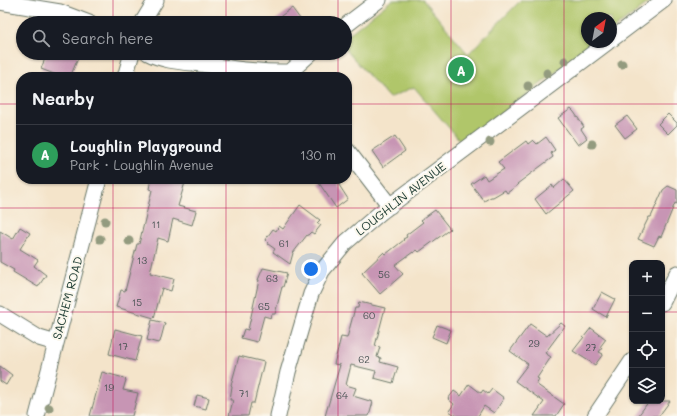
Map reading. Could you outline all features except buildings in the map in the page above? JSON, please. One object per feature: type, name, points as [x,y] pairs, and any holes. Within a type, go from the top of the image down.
[{"type":"street","points":[[146,16],[156,0]]},
{"type":"street","points":[[352,21],[379,0]]},
{"type":"street","points":[[617,35],[664,0]]},
{"type":"street","points":[[0,2],[60,12],[71,16]]},
{"type":"street","name":"LOUGHLIN AVENUE","points":[[278,416],[288,372],[310,294],[322,271],[345,243],[390,206],[600,48]]},
{"type":"street","points":[[127,72],[130,60]]},
{"type":"street","points":[[173,60],[259,72]]},
{"type":"street","points":[[294,72],[305,60]]},
{"type":"street","points":[[352,157],[390,206]]},
{"type":"street","name":"SACHEM ROAD","points":[[37,416],[98,184]]},
{"type":"street","points":[[665,297],[677,273]]},
{"type":"street","points":[[0,314],[39,338],[56,343]]},
{"type":"street","points":[[595,416],[629,365]]},
{"type":"green space","points":[[392,0],[423,0],[468,54],[520,0],[652,0],[617,26],[617,12],[581,12],[581,48],[588,48],[462,143],[414,87],[389,98],[352,57],[352,31]]},
{"type":"place","name":"Loughlin Playground","points":[[461,70]]}]
